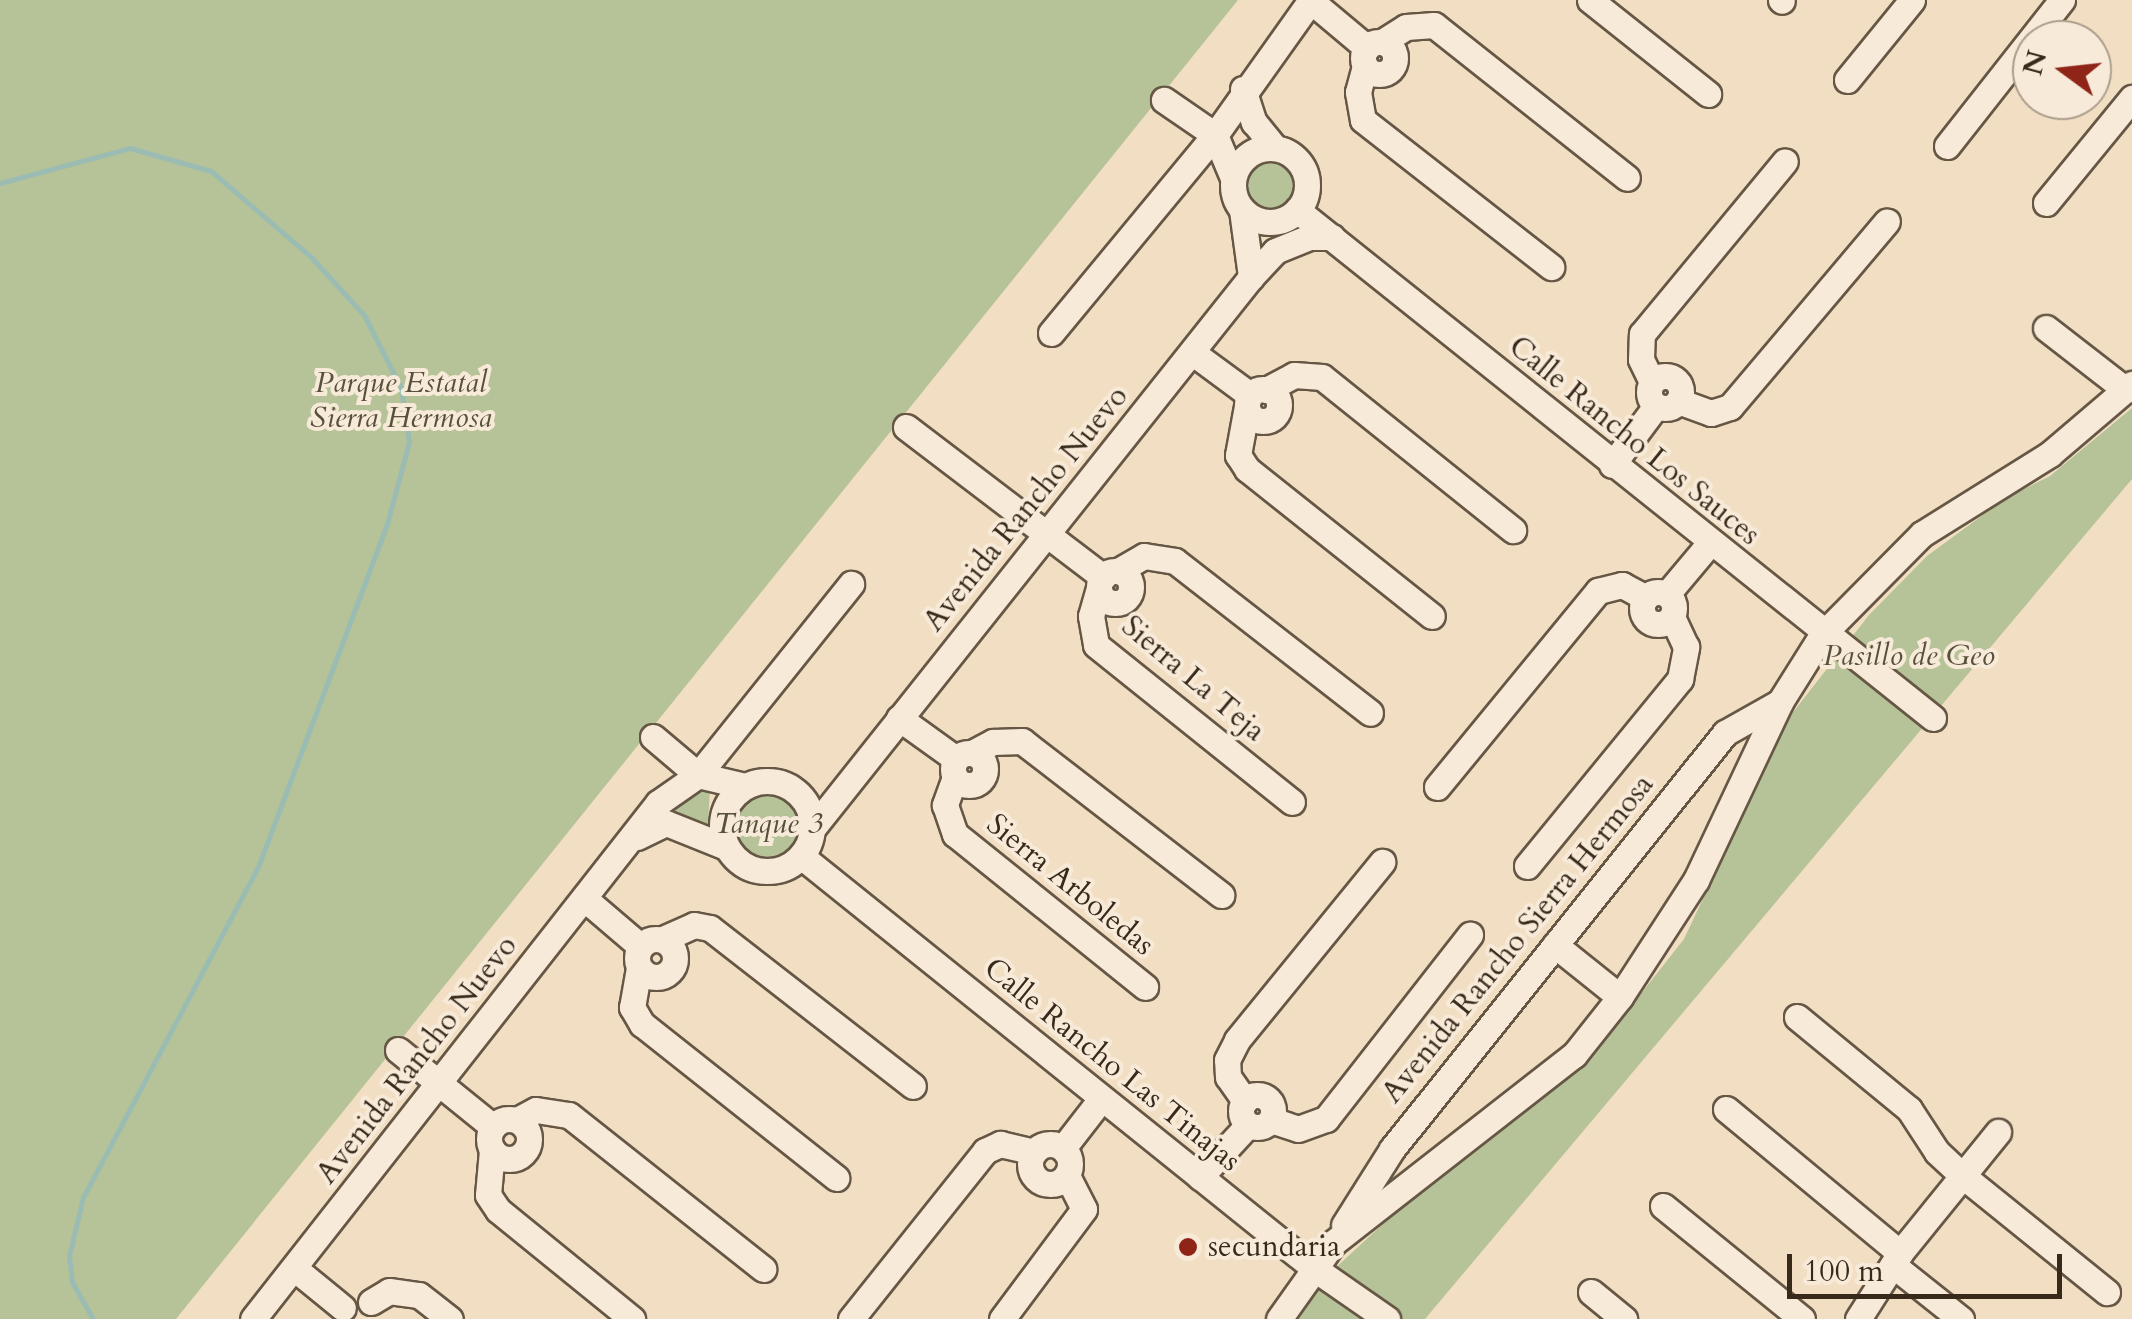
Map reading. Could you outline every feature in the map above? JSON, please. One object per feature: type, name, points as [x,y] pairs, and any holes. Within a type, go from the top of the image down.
[{"type":"street","points":[[1590,0],[1708,94]]},
{"type":"street","points":[[1848,80],[1912,0]]},
{"type":"street","points":[[1946,146],[2062,0]]},
{"type":"street","points":[[1051,333],[1215,135],[1243,89],[1311,1],[1371,52]]},
{"type":"street","points":[[1551,267],[1363,120],[1358,92],[1371,52],[1406,27],[1434,25],[1627,178]]},
{"type":"street","points":[[1243,89],[1254,122],[1275,148],[1298,161],[1305,172],[1275,251]]},
{"type":"street","points":[[2046,204],[2132,98]]},
{"type":"street","points":[[1164,100],[1215,135],[1242,210],[1251,277]]},
{"type":"street","points":[[1233,178],[1248,154],[1275,148]]},
{"type":"street","points":[[1785,161],[1642,334],[1641,359],[1662,396],[1711,413],[1730,406],[1886,221]]},
{"type":"street","points":[[1242,210],[1269,223],[1291,215]]},
{"type":"street","name":"Calle Rancho Los Sauces","points":[[1291,215],[1332,237],[1822,635],[1933,718]]},
{"type":"street","points":[[1275,251],[1310,237],[1332,237]]},
{"type":"street","name":"Avenida Rancho Nuevo","points":[[812,829],[1275,251]]},
{"type":"street","points":[[2046,328],[2129,387]]},
{"type":"street","points":[[1193,354],[1254,397]]},
{"type":"street","points":[[1432,616],[1247,469],[1238,454],[1254,397],[1294,375],[1322,377],[1513,530]]},
{"type":"street","name":"Avenida Rancho Sierra Hermosa","points":[[1333,1243],[1574,1055],[1620,997],[1696,880],[1780,702],[1822,635],[1922,534],[2050,454],[2129,387]]},
{"type":"street","points":[[1612,465],[1662,396]]},
{"type":"street","points":[[906,427],[1107,578]]},
{"type":"street","points":[[1662,603],[1709,544]]},
{"type":"street","name":"Sierra La Teja","points":[[1292,802],[1096,645],[1091,616],[1107,578],[1144,556],[1175,561],[1370,713]]},
{"type":"street","name":"Avenida Rancho Nuevo","points":[[252,1319],[441,1084],[658,803],[698,775],[851,584]]},
{"type":"street","points":[[1437,787],[1598,590],[1622,585],[1662,603],[1686,647],[1680,678],[1527,866]]},
{"type":"street","name":"Avenida Rancho Sierra Hermosa","points":[[1279,1319],[1333,1243],[1392,1148],[1726,734],[1780,702]]},
{"type":"street","points":[[899,718],[961,763],[993,742],[1022,741],[1221,895]]},
{"type":"street","points":[[653,736],[698,775],[745,786],[764,780],[799,794],[851,783]]},
{"type":"street","name":"Sierra Arboledas","points":[[961,763],[945,805],[955,834],[1145,987]]},
{"type":"street","points":[[726,847],[723,813],[745,786]]},
{"type":"street","points":[[632,840],[666,823],[726,847],[738,861],[770,872],[801,856],[812,829],[799,794]]},
{"type":"street","name":"Calle Rancho Las Tinajas","points":[[801,856],[1315,1270],[1387,1319]]},
{"type":"street","points":[[1382,862],[1237,1040],[1227,1060],[1228,1077],[1254,1115],[1298,1129],[1326,1119],[1470,935]]},
{"type":"street","points":[[585,899],[647,951]]},
{"type":"street","points":[[836,1178],[642,1024],[632,1006],[647,951],[694,925],[710,928],[913,1086]]},
{"type":"street","points":[[1556,944],[1620,997]]},
{"type":"street","points":[[1797,1018],[1908,1109],[1963,1176],[2107,1292]]},
{"type":"street","points":[[398,1050],[501,1132]]},
{"type":"street","points":[[1063,1148],[1101,1099]]},
{"type":"street","points":[[1726,1109],[1960,1319]]},
{"type":"street","points":[[632,1319],[498,1210],[488,1196],[501,1132],[536,1110],[568,1115],[763,1269]]},
{"type":"street","points":[[1200,1177],[1254,1115]]},
{"type":"street","points":[[1858,1319],[1896,1259],[1998,1132]]},
{"type":"street","points":[[851,1319],[985,1151],[1000,1144],[1034,1152]]},
{"type":"street","points":[[1042,1145],[1063,1148],[1070,1161],[1067,1175],[1059,1182],[1038,1180],[1032,1172],[1034,1152],[1042,1145]]},
{"type":"street","points":[[1002,1319],[1084,1209],[1067,1175]]},
{"type":"street","points":[[1663,1206],[1802,1319]]},
{"type":"street","points":[[294,1268],[341,1314],[351,1301],[376,1311],[390,1291],[420,1294],[450,1319]]},
{"type":"street","points":[[1591,1292],[1624,1319]]},
{"type":"green space","name":"Parque Estatal Sierra Hermosa","points":[[0,0],[1238,0],[176,1319],[0,1319]]},
{"type":"green space","points":[[1271,154],[1292,162],[1300,183],[1292,204],[1271,212],[1250,204],[1242,183],[1250,162]]},
{"type":"green space","name":"Pasillo de Geo","points":[[2132,408],[2132,479],[1425,1319],[1293,1319],[1316,1286],[1385,1222],[1592,1056],[1684,939],[1787,720],[1869,615],[1927,556],[2006,498],[2050,476]]},
{"type":"green space","points":[[703,783],[710,788],[708,824],[671,815],[647,826]]},
{"type":"green space","name":"Tanque 3","points":[[768,785],[796,796],[807,824],[796,852],[768,863],[740,852],[729,824],[740,796]]},
{"type":"waterway","points":[[0,183],[130,148],[211,171],[312,258],[364,315],[401,388],[409,442],[387,524],[259,865],[83,1197],[69,1256],[72,1282],[93,1319]]},
{"type":"place","name":"secundaria","points":[[1188,1247]]}]
